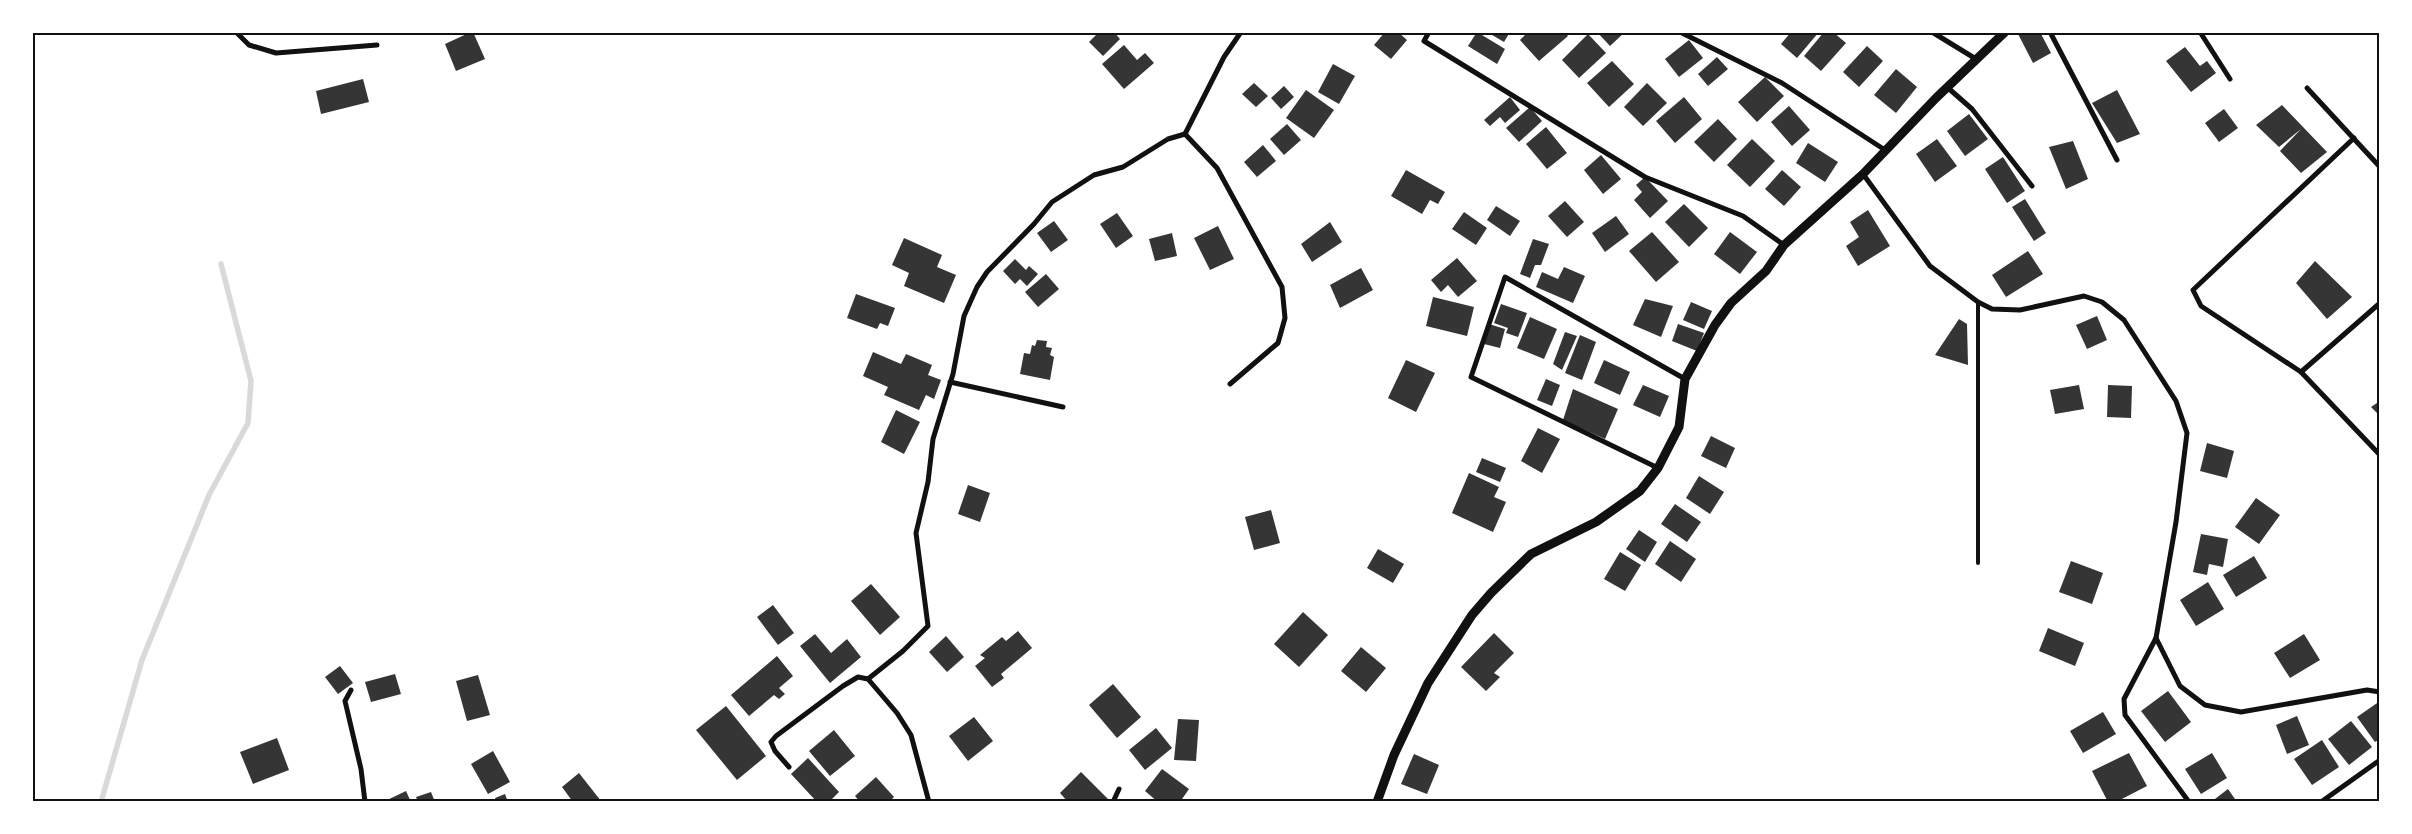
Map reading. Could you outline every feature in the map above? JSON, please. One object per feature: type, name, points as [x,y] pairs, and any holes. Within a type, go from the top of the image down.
[{"type":"street","points":[[236,32],[249,45],[276,53],[377,44]]},
{"type":"street","points":[[868,679],[902,651],[928,626],[916,533],[928,482],[933,439],[950,382],[964,316],[977,287],[987,272],[1034,224],[1052,202],[1094,175],[1124,167],[1168,138],[1185,134],[1224,57],[1242,32]]},
{"type":"street","points":[[1429,32],[1424,41],[1645,177],[1743,216],[1784,245]]},
{"type":"street","points":[[1680,32],[1782,83],[1886,150]]},
{"type":"street","points":[[1932,32],[1976,59]]},
{"type":"street","points":[[1377,802],[1394,755],[1428,682],[1478,608],[1531,554],[1596,522],[1640,491],[1658,468],[1680,427],[1685,379],[1715,324],[1731,303],[1766,270],[1784,245],[1863,174],[1947,87],[2005,32]]},
{"type":"street","points":[[2050,32],[2117,160]]},
{"type":"street","points":[[2200,32],[2230,79]]},
{"type":"street","points":[[1947,87],[1972,109],[2032,186]]},
{"type":"street","points":[[2307,88],[2380,167]]},
{"type":"street","points":[[1185,134],[1216,168],[1282,287],[1285,318],[1278,343],[1230,384]]},
{"type":"street","points":[[2354,138],[2193,290],[2201,306],[2301,372],[2380,455]]},
{"type":"street","points":[[1863,174],[1930,266],[1978,302],[1992,309],[2020,310],[2084,296],[2102,302],[2124,320],[2176,401],[2187,433],[2176,522],[2156,638],[2124,699],[2126,715],[2189,802]]},
{"type":"street","points":[[1658,468],[1470,377],[1505,278],[1685,379]]},
{"type":"street","points":[[2301,372],[2380,303]]},
{"type":"street","points":[[950,382],[1063,407]]},
{"type":"street","points":[[2156,638],[2180,686],[2206,705],[2241,712],[2367,690],[2380,692]]},
{"type":"street","points":[[789,767],[775,751],[771,742],[776,736],[843,686],[858,677],[868,679],[898,713],[911,735],[929,802]]},
{"type":"street","points":[[351,690],[345,701],[361,770],[365,802]]},
{"type":"street","points":[[2322,802],[2380,760]]},
{"type":"street","points":[[1113,802],[1119,789]]},
{"type":"lane","points":[[1978,302],[1978,563]]},
{"type":"building","points":[[473,32],[485,59],[456,71],[445,44]]},
{"type":"building","points":[[1099,32],[1114,32],[1120,39],[1103,56],[1089,42]]},
{"type":"building","points":[[1385,32],[1398,32],[1407,40],[1391,59],[1374,45]]},
{"type":"building","points":[[1477,32],[1505,49],[1497,64],[1468,46]]},
{"type":"building","points":[[1487,32],[1510,32],[1504,42]]},
{"type":"building","points":[[1528,32],[1565,32],[1568,36],[1539,61],[1520,40]]},
{"type":"building","points":[[1597,32],[1625,32],[1610,46]]},
{"type":"building","points":[[1791,32],[1819,32],[1797,58],[1781,44]]},
{"type":"building","points":[[1824,32],[1833,32],[1846,43],[1821,71],[1804,56]]},
{"type":"building","points":[[2017,32],[2040,32],[2051,53],[2033,63]]},
{"type":"building","points":[[1588,34],[1606,53],[1579,78],[1562,60]]},
{"type":"building","points":[[1689,40],[1703,58],[1679,77],[1665,59]]},
{"type":"building","points":[[1124,45],[1137,60],[1145,53],[1154,63],[1124,89],[1102,64]]},
{"type":"building","points":[[1867,46],[1883,61],[1859,87],[1843,72]]},
{"type":"building","points":[[2185,47],[2200,66],[2207,61],[2216,73],[2191,92],[2166,61]]},
{"type":"building","points":[[1717,57],[1728,69],[1708,86],[1698,74]]},
{"type":"building","points":[[1612,61],[1634,84],[1609,107],[1587,83]]},
{"type":"building","points":[[1333,64],[1355,76],[1339,104],[1318,92]]},
{"type":"building","points":[[1896,69],[1917,87],[1896,113],[1874,95]]},
{"type":"building","points":[[1765,77],[1784,96],[1757,122],[1738,102]]},
{"type":"building","points":[[363,79],[369,102],[321,114],[316,91]]},
{"type":"building","points":[[1254,83],[1268,96],[1256,107],[1242,94]]},
{"type":"building","points":[[1647,83],[1667,103],[1643,126],[1624,107]]},
{"type":"building","points":[[1284,86],[1294,97],[1281,109],[1271,98]]},
{"type":"building","points":[[1306,90],[1334,110],[1314,138],[1286,118]]},
{"type":"building","points":[[2117,90],[2140,134],[2117,143],[2092,103]]},
{"type":"building","points":[[1510,97],[1520,110],[1505,123],[1500,117],[1490,126],[1484,120]]},
{"type":"building","points":[[1684,97],[1702,119],[1675,143],[1656,121]]},
{"type":"building","points":[[2282,105],[2327,152],[2301,173],[2280,151],[2301,129],[2279,147],[2256,125]]},
{"type":"building","points":[[1789,106],[1810,130],[1792,146],[1771,122]]},
{"type":"building","points":[[1530,107],[1542,121],[1519,142],[1506,128]]},
{"type":"building","points":[[2224,109],[2238,128],[2219,142],[2205,123]]},
{"type":"building","points":[[1969,114],[1988,139],[1965,156],[1947,131]]},
{"type":"building","points":[[1718,119],[1737,139],[1714,162],[1694,142]]},
{"type":"building","points":[[1287,124],[1301,140],[1284,155],[1270,139]]},
{"type":"building","points":[[1546,127],[1567,153],[1547,169],[1526,144]]},
{"type":"building","points":[[1752,139],[1775,161],[1750,187],[1727,165]]},
{"type":"building","points":[[1937,139],[1957,166],[1935,182],[1916,154]]},
{"type":"building","points":[[2073,141],[2088,179],[2066,189],[2049,147]]},
{"type":"building","points":[[1808,143],[1838,162],[1825,182],[1796,163]]},
{"type":"building","points":[[1263,145],[1276,161],[1257,177],[1244,162]]},
{"type":"building","points":[[1601,155],[1621,179],[1603,194],[1584,170]]},
{"type":"building","points":[[2003,157],[2025,191],[2007,203],[1985,169]]},
{"type":"building","points":[[1406,170],[1445,192],[1438,204],[1430,200],[1422,214],[1391,196]]},
{"type":"building","points":[[1782,170],[1801,187],[1784,206],[1765,189]]},
{"type":"building","points":[[1645,177],[1668,201],[1650,218],[1634,200],[1642,192],[1636,185]]},
{"type":"building","points":[[2025,199],[2046,233],[2034,241],[2012,207]]},
{"type":"building","points":[[1565,201],[1584,222],[1567,237],[1548,216]]},
{"type":"building","points":[[1684,204],[1708,228],[1689,247],[1665,222]]},
{"type":"building","points":[[1496,206],[1520,221],[1510,236],[1487,220]]},
{"type":"building","points":[[1868,210],[1890,246],[1858,266],[1846,246],[1859,237],[1850,222]]},
{"type":"building","points":[[1464,212],[1487,228],[1476,245],[1452,229]]},
{"type":"building","points":[[1117,213],[1133,236],[1116,248],[1100,224]]},
{"type":"building","points":[[1616,216],[1629,234],[1605,252],[1592,233]]},
{"type":"building","points":[[1054,221],[1068,240],[1051,252],[1037,233]]},
{"type":"building","points":[[1330,222],[1342,242],[1312,262],[1301,244]]},
{"type":"building","points":[[1218,226],[1234,259],[1210,270],[1194,238]]},
{"type":"building","points":[[1652,232],[1679,262],[1656,282],[1629,251]]},
{"type":"building","points":[[1730,232],[1757,252],[1740,274],[1714,254]]},
{"type":"building","points":[[1172,233],[1177,256],[1155,261],[1149,239]]},
{"type":"building","points":[[904,238],[942,255],[937,267],[956,275],[944,303],[904,286],[909,273],[892,265]]},
{"type":"building","points":[[1533,239],[1549,244],[1541,265],[1535,265],[1530,278],[1520,274]]},
{"type":"building","points":[[2028,251],[2043,274],[2006,297],[1992,275]]},
{"type":"building","points":[[1457,258],[1477,281],[1458,297],[1448,285],[1441,292],[1431,280]]},
{"type":"building","points":[[1015,259],[1026,270],[1029,266],[1038,274],[1027,286],[1020,279],[1015,284],[1003,271]]},
{"type":"building","points":[[2315,261],[2352,297],[2327,319],[2296,283]]},
{"type":"building","points":[[1564,267],[1585,276],[1573,303],[1536,287],[1542,272],[1558,279]]},
{"type":"building","points":[[1361,268],[1373,290],[1340,308],[1330,285]]},
{"type":"building","points":[[1046,274],[1059,289],[1038,307],[1025,292]]},
{"type":"building","points":[[856,294],[895,308],[888,326],[880,323],[877,329],[847,318]]},
{"type":"building","points":[[1433,297],[1474,307],[1467,336],[1426,326]]},
{"type":"building","points":[[1645,299],[1673,306],[1661,337],[1633,325]]},
{"type":"building","points":[[1691,302],[1712,311],[1704,329],[1683,320]]},
{"type":"building","points":[[1501,304],[1527,313],[1518,337],[1506,333],[1508,328],[1494,323]]},
{"type":"building","points":[[2097,316],[2107,340],[2087,349],[2076,325]]},
{"type":"building","points":[[1530,317],[1557,329],[1544,359],[1517,348]]},
{"type":"building","points":[[1959,319],[1967,324],[1968,365],[1935,355]]},
{"type":"building","points":[[1489,324],[1505,329],[1500,348],[1484,344]]},
{"type":"building","points":[[1678,324],[1704,333],[1697,351],[1672,341]]},
{"type":"building","points":[[1565,332],[1577,336],[1562,370],[1553,364]]},
{"type":"building","points":[[1580,335],[1596,342],[1582,380],[1565,373]]},
{"type":"building","points":[[1037,340],[1047,341],[1046,347],[1052,348],[1050,355],[1054,357],[1050,380],[1020,374],[1024,353],[1030,354],[1032,345],[1035,346]]},
{"type":"building","points":[[873,352],[901,364],[906,354],[932,365],[928,375],[941,380],[934,399],[926,395],[919,410],[884,395],[888,387],[863,376]]},
{"type":"building","points":[[1406,360],[1435,373],[1416,412],[1388,398]]},
{"type":"building","points":[[1604,360],[1630,372],[1620,395],[1594,383]]},
{"type":"building","points":[[1546,379],[1560,385],[1552,406],[1537,400]]},
{"type":"building","points":[[1643,385],[1669,396],[1660,417],[1633,405]]},
{"type":"building","points":[[2079,385],[2084,409],[2055,414],[2050,390]]},
{"type":"building","points":[[2108,385],[2132,386],[2131,418],[2107,417]]},
{"type":"building","points":[[1573,389],[1618,409],[1605,439],[1563,420]]},
{"type":"building","points":[[2380,401],[2380,416],[2371,407]]},
{"type":"building","points":[[896,410],[920,422],[904,454],[881,442]]},
{"type":"building","points":[[1538,428],[1560,439],[1542,473],[1521,461]]},
{"type":"building","points":[[1711,436],[1735,448],[1726,468],[1701,456]]},
{"type":"building","points":[[2207,443],[2234,451],[2227,478],[2200,471]]},
{"type":"building","points":[[1482,458],[1506,468],[1500,482],[1476,472]]},
{"type":"building","points":[[1469,473],[1499,487],[1494,497],[1506,502],[1493,532],[1452,513]]},
{"type":"building","points":[[1699,476],[1724,492],[1710,514],[1686,498]]},
{"type":"building","points":[[968,485],[990,493],[980,522],[958,514]]},
{"type":"building","points":[[2256,498],[2280,515],[2259,544],[2235,527]]},
{"type":"building","points":[[1675,504],[1701,522],[1687,542],[1661,524]]},
{"type":"building","points":[[1271,510],[1280,543],[1254,550],[1245,517]]},
{"type":"building","points":[[1639,530],[1657,542],[1645,562],[1626,549]]},
{"type":"building","points":[[2201,534],[2228,539],[2223,567],[2209,564],[2207,575],[2193,572]]},
{"type":"building","points":[[1670,541],[1696,559],[1681,582],[1655,564]]},
{"type":"building","points":[[1378,549],[1404,564],[1393,583],[1367,568]]},
{"type":"building","points":[[1620,552],[1641,565],[1625,591],[1604,579]]},
{"type":"building","points":[[2254,556],[2267,578],[2236,597],[2223,575]]},
{"type":"building","points":[[2071,561],[2103,573],[2092,604],[2059,592]]},
{"type":"building","points":[[2208,582],[2224,609],[2196,626],[2180,600]]},
{"type":"building","points":[[871,584],[900,617],[880,635],[851,601]]},
{"type":"building","points":[[773,605],[794,633],[778,645],[757,617]]},
{"type":"building","points":[[1303,612],[1328,635],[1299,667],[1274,644]]},
{"type":"building","points":[[2048,628],[2084,643],[2075,666],[2039,651]]},
{"type":"building","points":[[1018,631],[1032,648],[1001,674],[1004,678],[992,687],[975,666],[985,658],[980,655],[1002,637],[1006,641]]},
{"type":"building","points":[[1494,633],[1514,653],[1494,673],[1500,677],[1486,691],[1461,667]]},
{"type":"building","points":[[815,634],[831,653],[847,639],[861,657],[830,683],[800,646]]},
{"type":"building","points":[[2304,634],[2320,660],[2290,678],[2274,653]]},
{"type":"building","points":[[946,636],[964,657],[947,672],[929,652]]},
{"type":"building","points":[[1361,647],[1386,668],[1366,692],[1341,671]]},
{"type":"building","points":[[777,656],[793,676],[779,688],[785,694],[779,699],[774,695],[749,716],[731,695]]},
{"type":"building","points":[[340,666],[353,683],[338,694],[325,677]]},
{"type":"building","points":[[395,674],[401,694],[371,702],[365,682]]},
{"type":"building","points":[[478,675],[490,715],[467,721],[456,681]]},
{"type":"building","points":[[1113,684],[1141,717],[1117,738],[1089,705]]},
{"type":"building","points":[[2168,691],[2191,722],[2165,742],[2141,711]]},
{"type":"building","points":[[2380,701],[2380,739],[2375,742],[2357,717]]},
{"type":"building","points":[[726,706],[766,756],[737,780],[696,730]]},
{"type":"building","points":[[2103,712],[2116,734],[2083,753],[2070,731]]},
{"type":"building","points":[[2297,716],[2309,745],[2287,754],[2276,725]]},
{"type":"building","points":[[974,717],[993,741],[968,761],[949,736]]},
{"type":"building","points":[[1178,719],[1199,720],[1196,761],[1174,760]]},
{"type":"building","points":[[2351,721],[2372,747],[2349,765],[2328,739]]},
{"type":"building","points":[[1156,728],[1172,748],[1145,770],[1129,750]]},
{"type":"building","points":[[834,730],[855,756],[830,776],[809,751]]},
{"type":"building","points":[[277,738],[289,770],[253,784],[240,752]]},
{"type":"building","points":[[2322,740],[2339,767],[2312,785],[2294,759]]},
{"type":"building","points":[[493,751],[510,782],[488,794],[471,764]]},
{"type":"building","points":[[2129,753],[2147,786],[2116,802],[2108,802],[2092,771]]},
{"type":"building","points":[[2212,753],[2227,778],[2201,794],[2185,769]]},
{"type":"building","points":[[1414,754],[1439,765],[1427,794],[1401,784]]},
{"type":"building","points":[[808,758],[839,792],[829,802],[817,802],[791,774]]},
{"type":"building","points":[[1162,769],[1189,789],[1180,802],[1158,802],[1145,791]]},
{"type":"building","points":[[1081,772],[1109,800],[1107,802],[1068,802],[1060,793]]},
{"type":"building","points":[[579,773],[600,802],[573,802],[562,787]]},
{"type":"building","points":[[876,777],[894,797],[889,802],[860,802],[855,796]]},
{"type":"building","points":[[2228,789],[2237,802],[2211,802]]},
{"type":"building","points":[[406,791],[411,802],[383,802]]},
{"type":"building","points":[[431,792],[435,802],[418,802],[416,797]]},
{"type":"building","points":[[505,794],[508,802],[497,802],[495,798]]},
{"type":"waterway","points":[[101,802],[142,660],[209,495],[248,423],[251,381],[221,264]]}]
